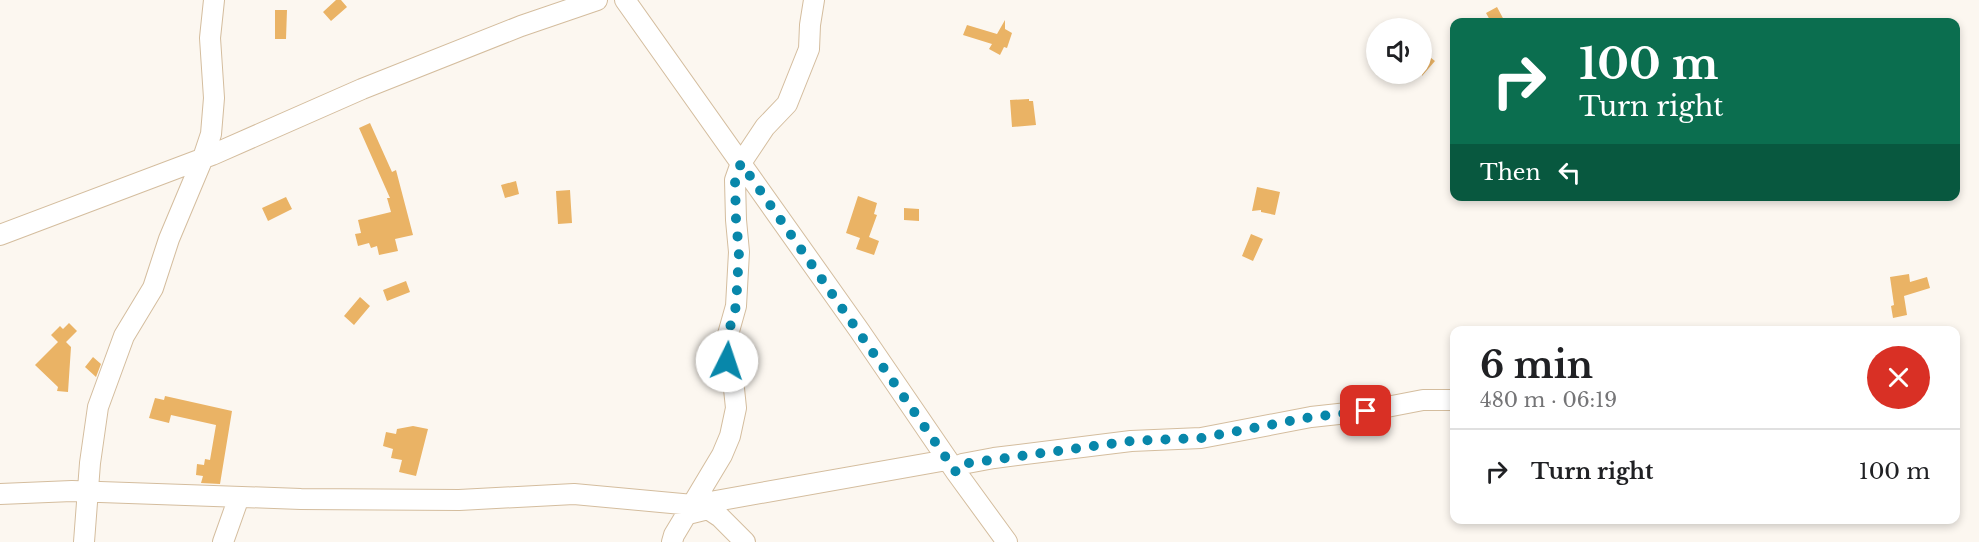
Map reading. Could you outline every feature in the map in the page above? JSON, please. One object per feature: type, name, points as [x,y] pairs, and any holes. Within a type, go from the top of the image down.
[{"type":"street","points":[[84,542],[87,491],[98,407],[124,336],[153,288],[169,239],[211,134],[214,98],[210,38],[214,0]]},
{"type":"street","points":[[0,235],[203,158],[372,85],[521,26],[597,0]]},
{"type":"street","points":[[625,0],[1007,542]]},
{"type":"street","points":[[672,542],[722,455],[730,436],[736,408],[733,379],[727,361],[727,338],[736,306],[739,252],[735,180],[741,163],[765,127],[787,104],[809,49],[814,0]]},
{"type":"street","points":[[690,510],[994,458],[1131,441],[1201,438],[1311,417],[1366,411],[1423,400],[1450,400]]},
{"type":"street","points":[[0,494],[87,491],[240,497],[459,500],[574,494],[690,510],[708,509],[720,517],[745,542]]},
{"type":"street","points":[[223,542],[240,497]]},
{"type":"building","points":[[336,0],[341,0],[347,7],[331,21],[323,12]]},
{"type":"building","points":[[1497,7],[1503,18],[1489,18],[1486,13]]},
{"type":"building","points":[[275,10],[287,10],[286,39],[275,39]]},
{"type":"building","points":[[1005,20],[1005,29],[1012,33],[1007,48],[1004,47],[1000,55],[989,49],[992,44],[963,35],[967,25],[997,34]]},
{"type":"building","points":[[1029,99],[1033,101],[1036,125],[1012,127],[1010,100]]},
{"type":"building","points":[[370,123],[392,172],[396,170],[413,235],[395,239],[398,251],[379,255],[377,246],[371,248],[369,243],[358,246],[355,234],[361,233],[358,220],[391,212],[387,198],[390,198],[359,128]]},
{"type":"building","points":[[516,181],[519,194],[505,198],[501,185]]},
{"type":"building","points":[[1257,187],[1280,192],[1275,215],[1261,212],[1261,210],[1252,211]]},
{"type":"building","points":[[570,190],[572,223],[558,224],[556,191]]},
{"type":"building","points":[[858,196],[877,203],[874,214],[877,215],[869,237],[879,241],[874,255],[856,249],[860,238],[846,233]]},
{"type":"building","points":[[286,197],[292,209],[268,221],[262,208]]},
{"type":"building","points":[[904,208],[919,209],[919,221],[904,220]]},
{"type":"building","points":[[1251,234],[1263,239],[1253,261],[1242,256]]},
{"type":"building","points":[[1909,274],[1910,282],[1927,277],[1930,288],[1904,296],[1907,315],[1893,318],[1891,306],[1894,305],[1890,277]]},
{"type":"building","points":[[406,281],[410,292],[387,301],[383,290]]},
{"type":"building","points":[[360,297],[370,306],[354,325],[344,316]]},
{"type":"building","points":[[69,323],[77,331],[66,342],[71,347],[68,392],[57,391],[58,387],[35,365],[58,342],[51,335],[60,326],[63,329]]},
{"type":"building","points":[[93,357],[101,364],[96,377],[85,367]]},
{"type":"building","points":[[165,396],[232,411],[220,484],[201,483],[203,476],[196,475],[197,464],[204,465],[205,459],[210,460],[216,425],[171,415],[169,423],[149,418],[155,398],[164,400]]},
{"type":"building","points":[[413,426],[428,429],[416,476],[399,472],[402,460],[391,458],[393,449],[383,446],[386,432],[396,434],[397,429]]},
{"type":"route","points":[[727,361],[727,338],[736,306],[739,252],[735,180],[741,163],[956,472],[962,464],[994,458],[1131,441],[1201,438],[1311,417],[1366,411]]}]
